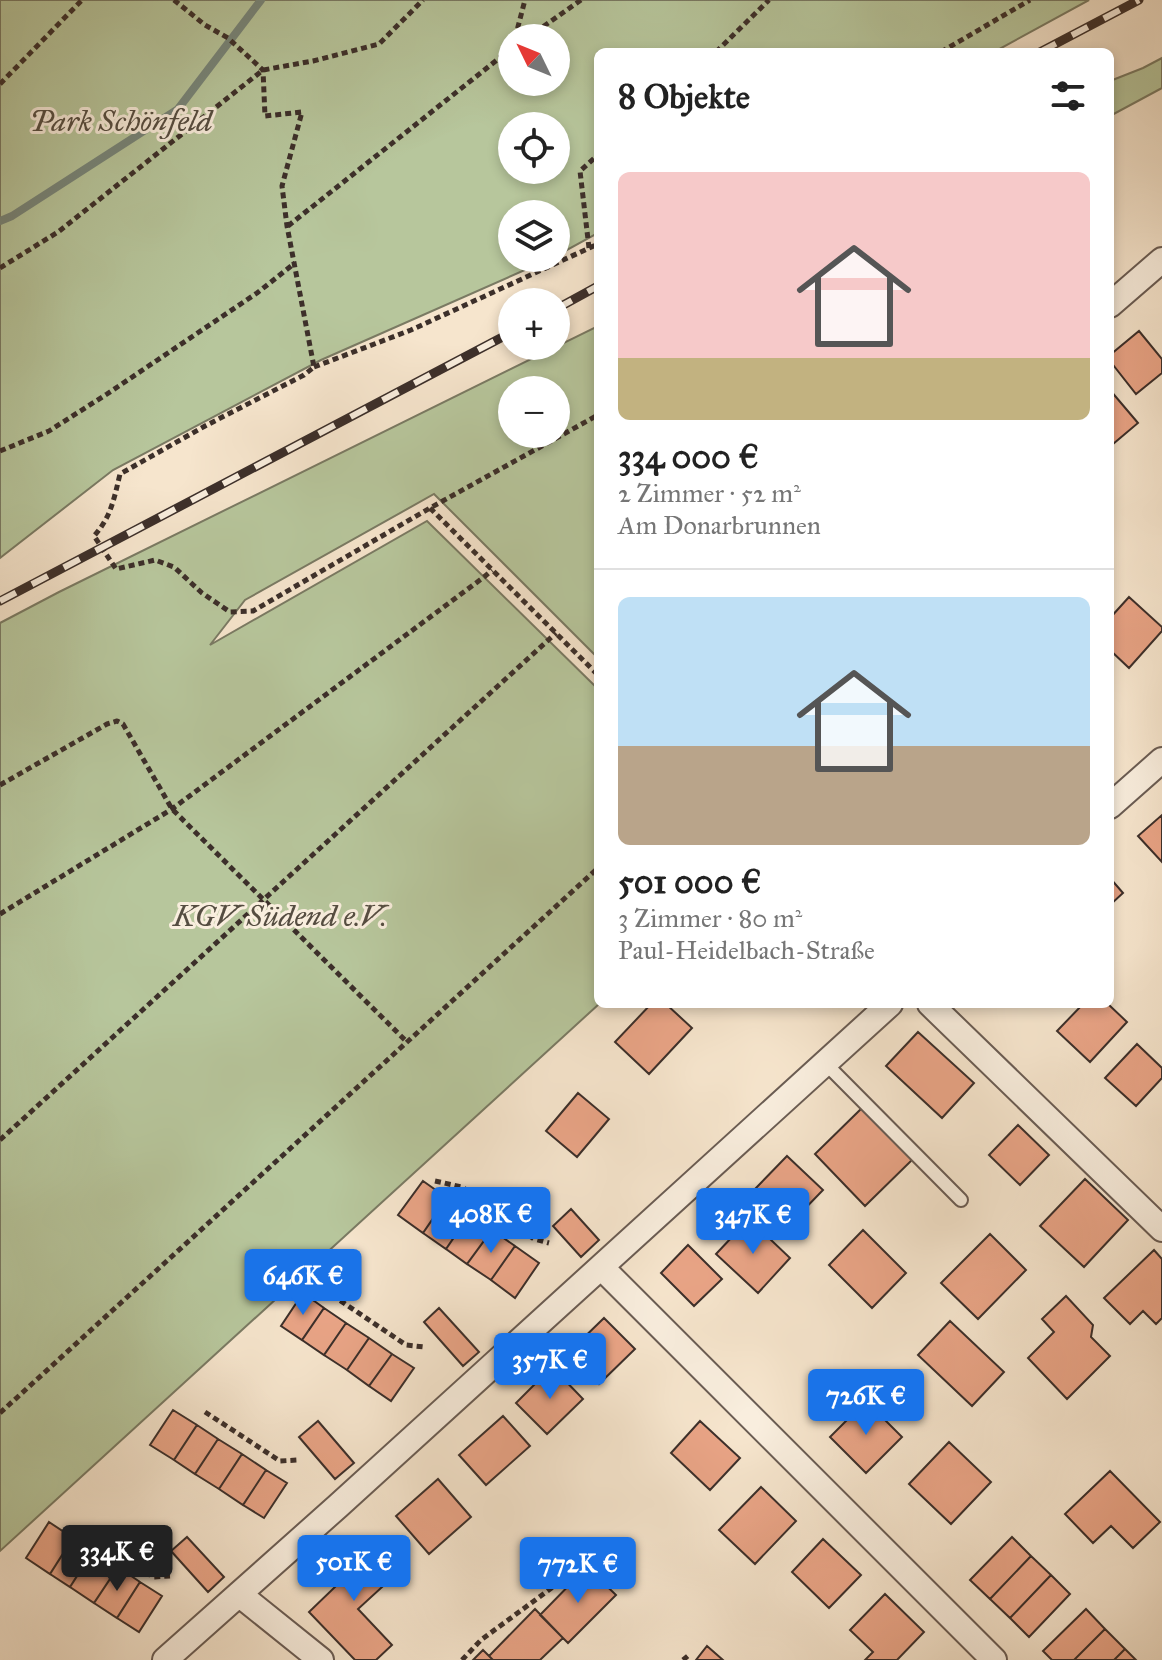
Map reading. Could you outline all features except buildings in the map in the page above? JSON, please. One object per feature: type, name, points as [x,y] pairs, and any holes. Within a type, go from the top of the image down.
[{"type":"street","points":[[1114,302],[1162,260]]},
{"type":"street","points":[[1114,802],[1162,760]]},
{"type":"street","points":[[165,1660],[886,1008]]},
{"type":"street","points":[[934,1008],[1162,1229]]},
{"type":"street","points":[[601,1267],[994,1660]]},
{"type":"street","points":[[240,1595],[321,1660]]},
{"type":"lane","points":[[825,1063],[961,1200]]},
{"type":"path","points":[[0,84],[82,0]]},
{"type":"path","points":[[174,0],[205,25],[228,38],[263,70],[265,116],[302,112],[282,186],[314,367]]},
{"type":"path","points":[[0,268],[58,232],[263,70],[379,44],[423,0]]},
{"type":"path","points":[[519,24],[525,0]]},
{"type":"path","points":[[547,24],[581,0]]},
{"type":"path","points":[[720,48],[769,0]]},
{"type":"path","points":[[948,48],[1030,0]]},
{"type":"path","points":[[287,226],[498,59]]},
{"type":"path","points":[[589,248],[580,171],[594,159]]},
{"type":"path","points":[[594,246],[411,330],[314,367],[120,474],[107,520],[94,536],[116,569],[155,560],[174,567],[202,593],[230,612],[253,611],[594,417]]},
{"type":"path","points":[[0,451],[49,431],[84,409],[245,301],[295,263]]},
{"type":"path","points":[[430,508],[594,671]]},
{"type":"path","points":[[0,914],[172,809],[492,570]]},
{"type":"path","points":[[0,1140],[556,633]]},
{"type":"path","points":[[0,785],[107,724],[117,721],[123,724],[172,809],[407,1042]]},
{"type":"path","points":[[0,1413],[594,872]]},
{"type":"path","points":[[435,1181],[462,1187],[534,1239],[549,1243]]},
{"type":"path","points":[[332,1295],[406,1345],[424,1347]]},
{"type":"path","points":[[205,1412],[280,1461],[297,1460]]},
{"type":"path","points":[[79,1528],[153,1577],[170,1576]]},
{"type":"path","points":[[462,1660],[481,1640],[561,1581]]},
{"type":"path","points":[[683,1660],[689,1655]]},
{"type":"green space","name":"Park Schönfeld","points":[[0,0],[1089,0],[1001,48],[594,48],[594,235],[570,248],[570,200],[498,200],[498,272],[520,272],[321,360],[113,470],[0,558]]},
{"type":"green space","points":[[1162,58],[1162,88],[1114,114],[1114,79]]},
{"type":"green space","name":"KGV Südend e.V.","points":[[594,328],[594,654],[434,494],[245,600],[210,645],[427,521],[594,685],[595,1008],[0,1551],[0,623],[529,360],[570,360],[570,340]]},
{"type":"waterway","points":[[0,221],[178,109],[261,0]]},
{"type":"railway","points":[[1048,48],[1139,0]]},
{"type":"railway","points":[[570,301],[594,288]]},
{"type":"railway","points":[[0,601],[498,339]]}]
